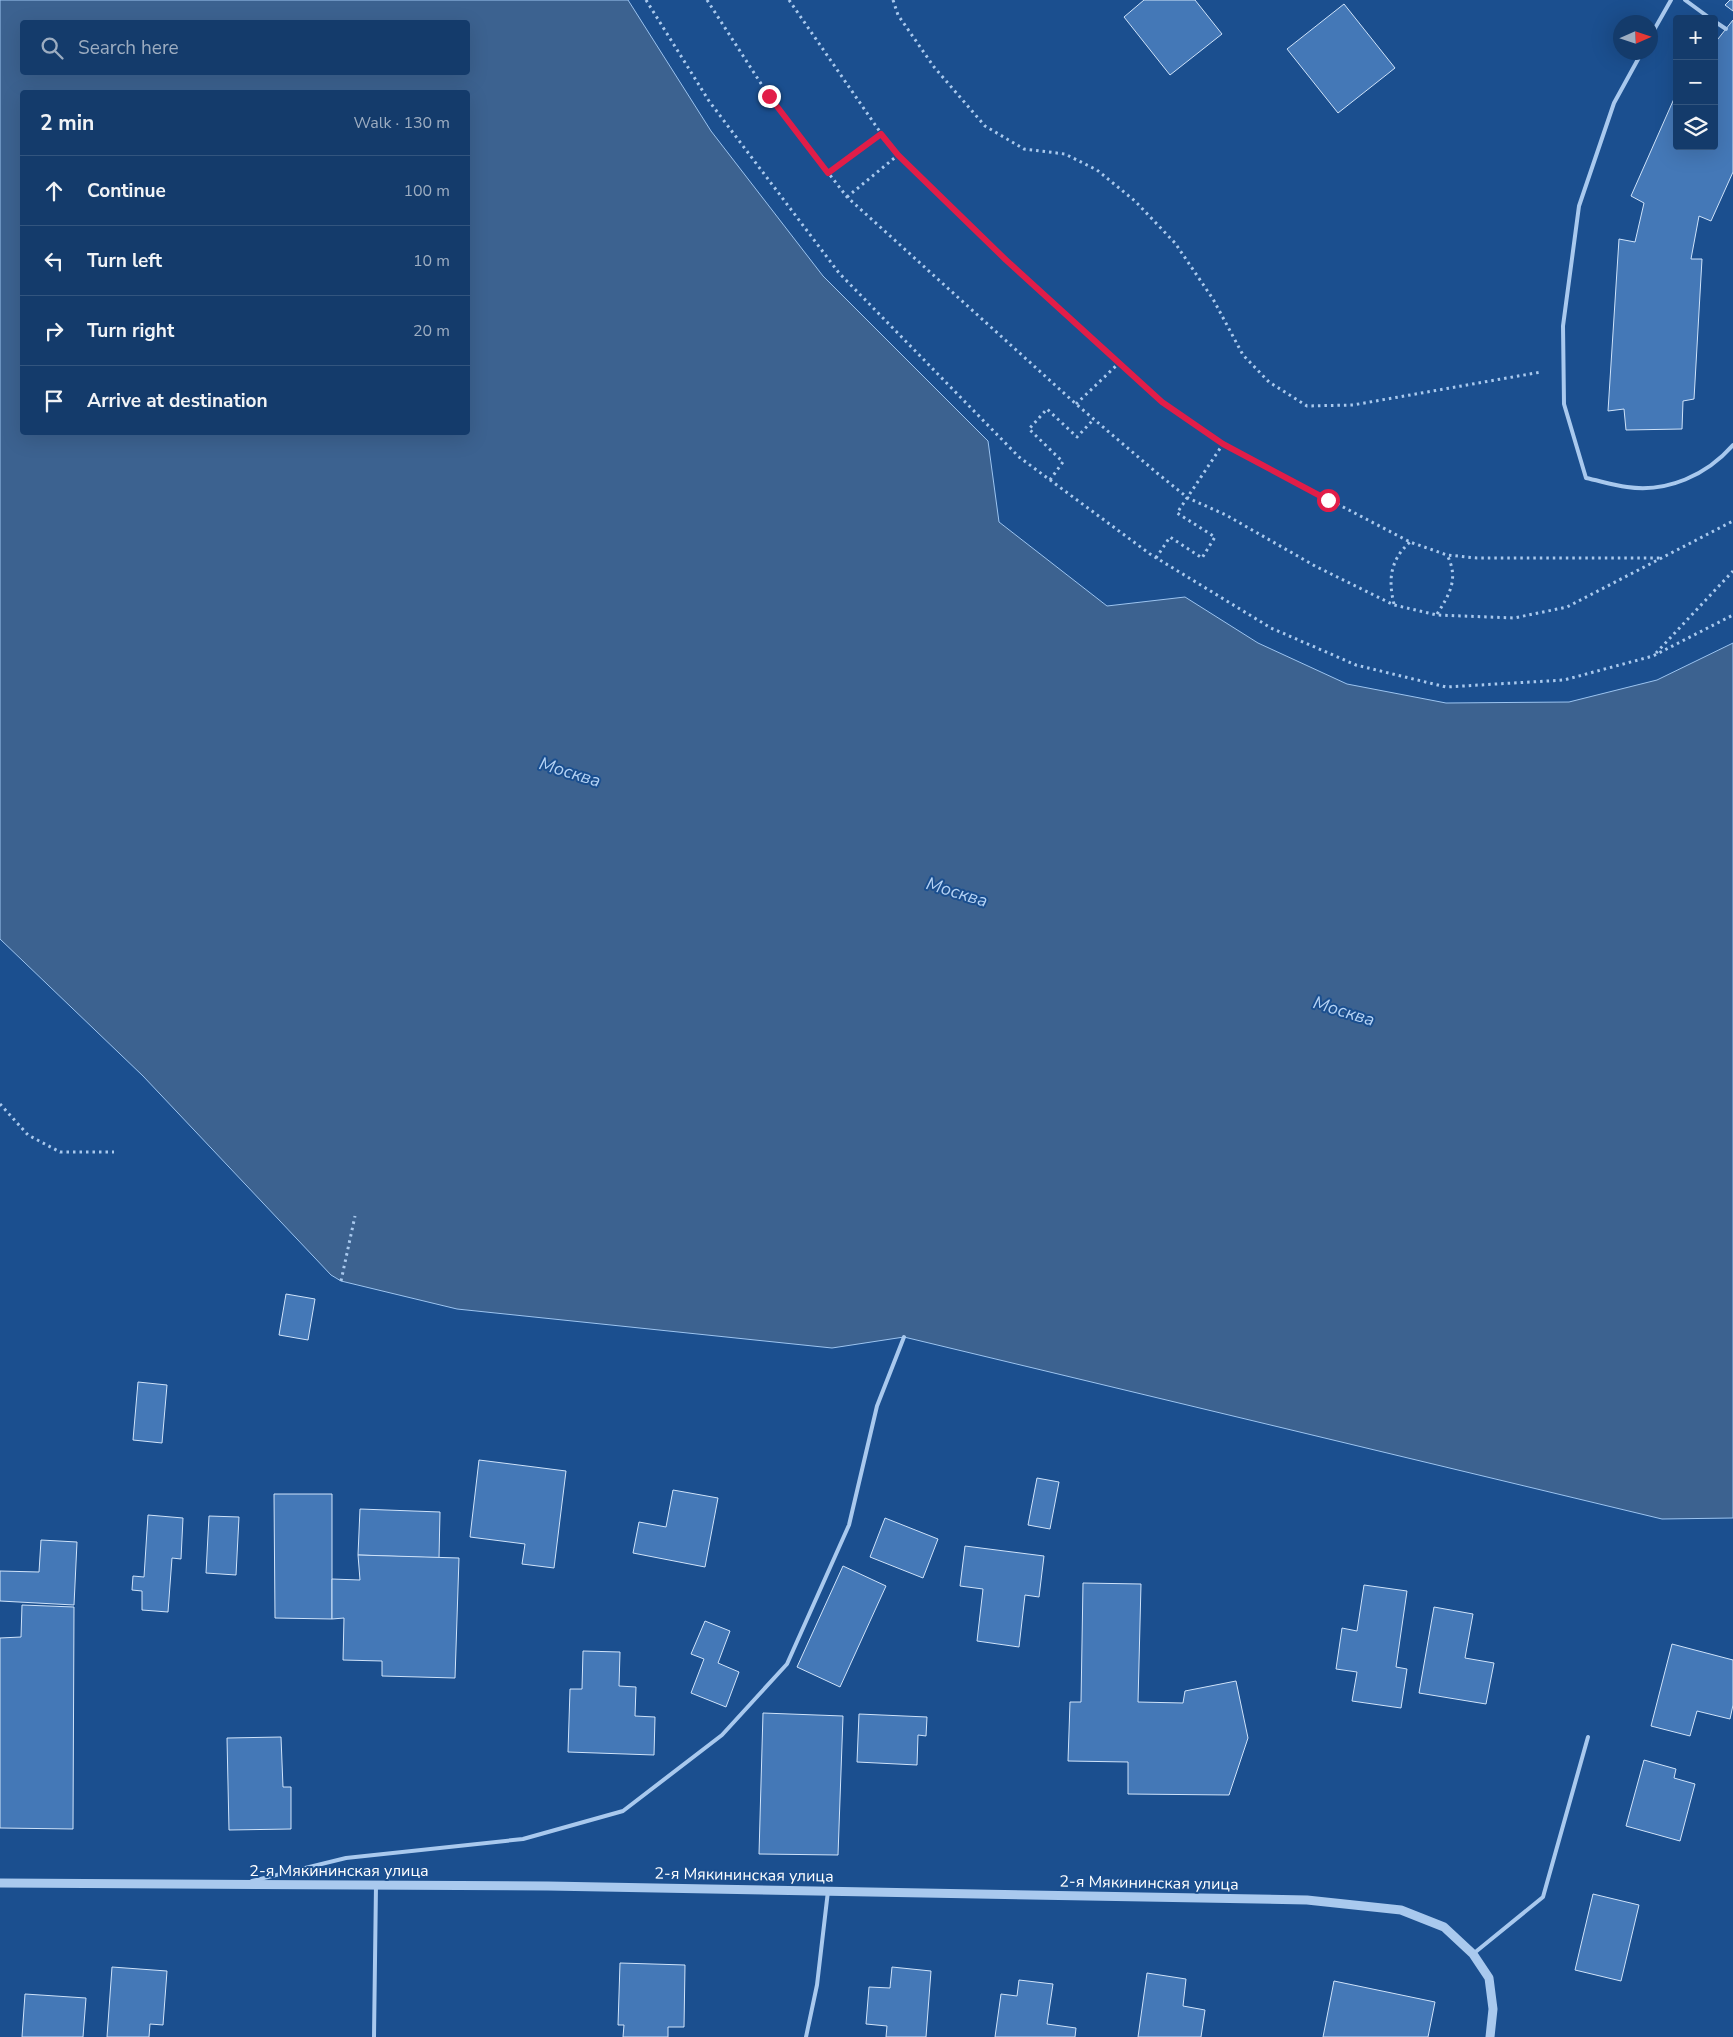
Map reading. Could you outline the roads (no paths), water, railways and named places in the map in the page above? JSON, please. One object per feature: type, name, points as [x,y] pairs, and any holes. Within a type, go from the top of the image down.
[{"type":"street","name":"2-я Мякининская улица","points":[[0,1883],[376,1885],[1307,1900],[1401,1910],[1444,1927],[1473,1954],[1489,1978],[1494,2009],[1490,2037]]},
{"type":"lane","points":[[1658,23],[1671,0]]},
{"type":"lane","points":[[1685,0],[1706,15]]},
{"type":"lane","points":[[1718,23],[1726,29]]},
{"type":"lane","points":[[1638,60],[1614,103],[1579,206],[1564,326],[1564,404],[1586,478],[1629,488],[1676,485],[1720,460],[1733,445]]},
{"type":"lane","points":[[238,1885],[346,1858],[523,1839],[623,1811],[722,1735],[787,1664],[849,1525],[877,1406],[904,1337]]},
{"type":"lane","points":[[1473,1954],[1543,1897],[1588,1737]]},
{"type":"lane","points":[[374,2037],[376,1885]]},
{"type":"lane","points":[[806,2037],[817,1985],[828,1891]]},
{"type":"water","name":"Москва","points":[[0,0],[628,0],[711,131],[823,276],[988,441],[999,522],[1107,606],[1185,597],[1258,643],[1347,684],[1446,703],[1569,702],[1657,680],[1733,643],[1733,1518],[1662,1519],[904,1337],[832,1348],[457,1309],[341,1281],[331,1275],[143,1076],[0,939]]}]
